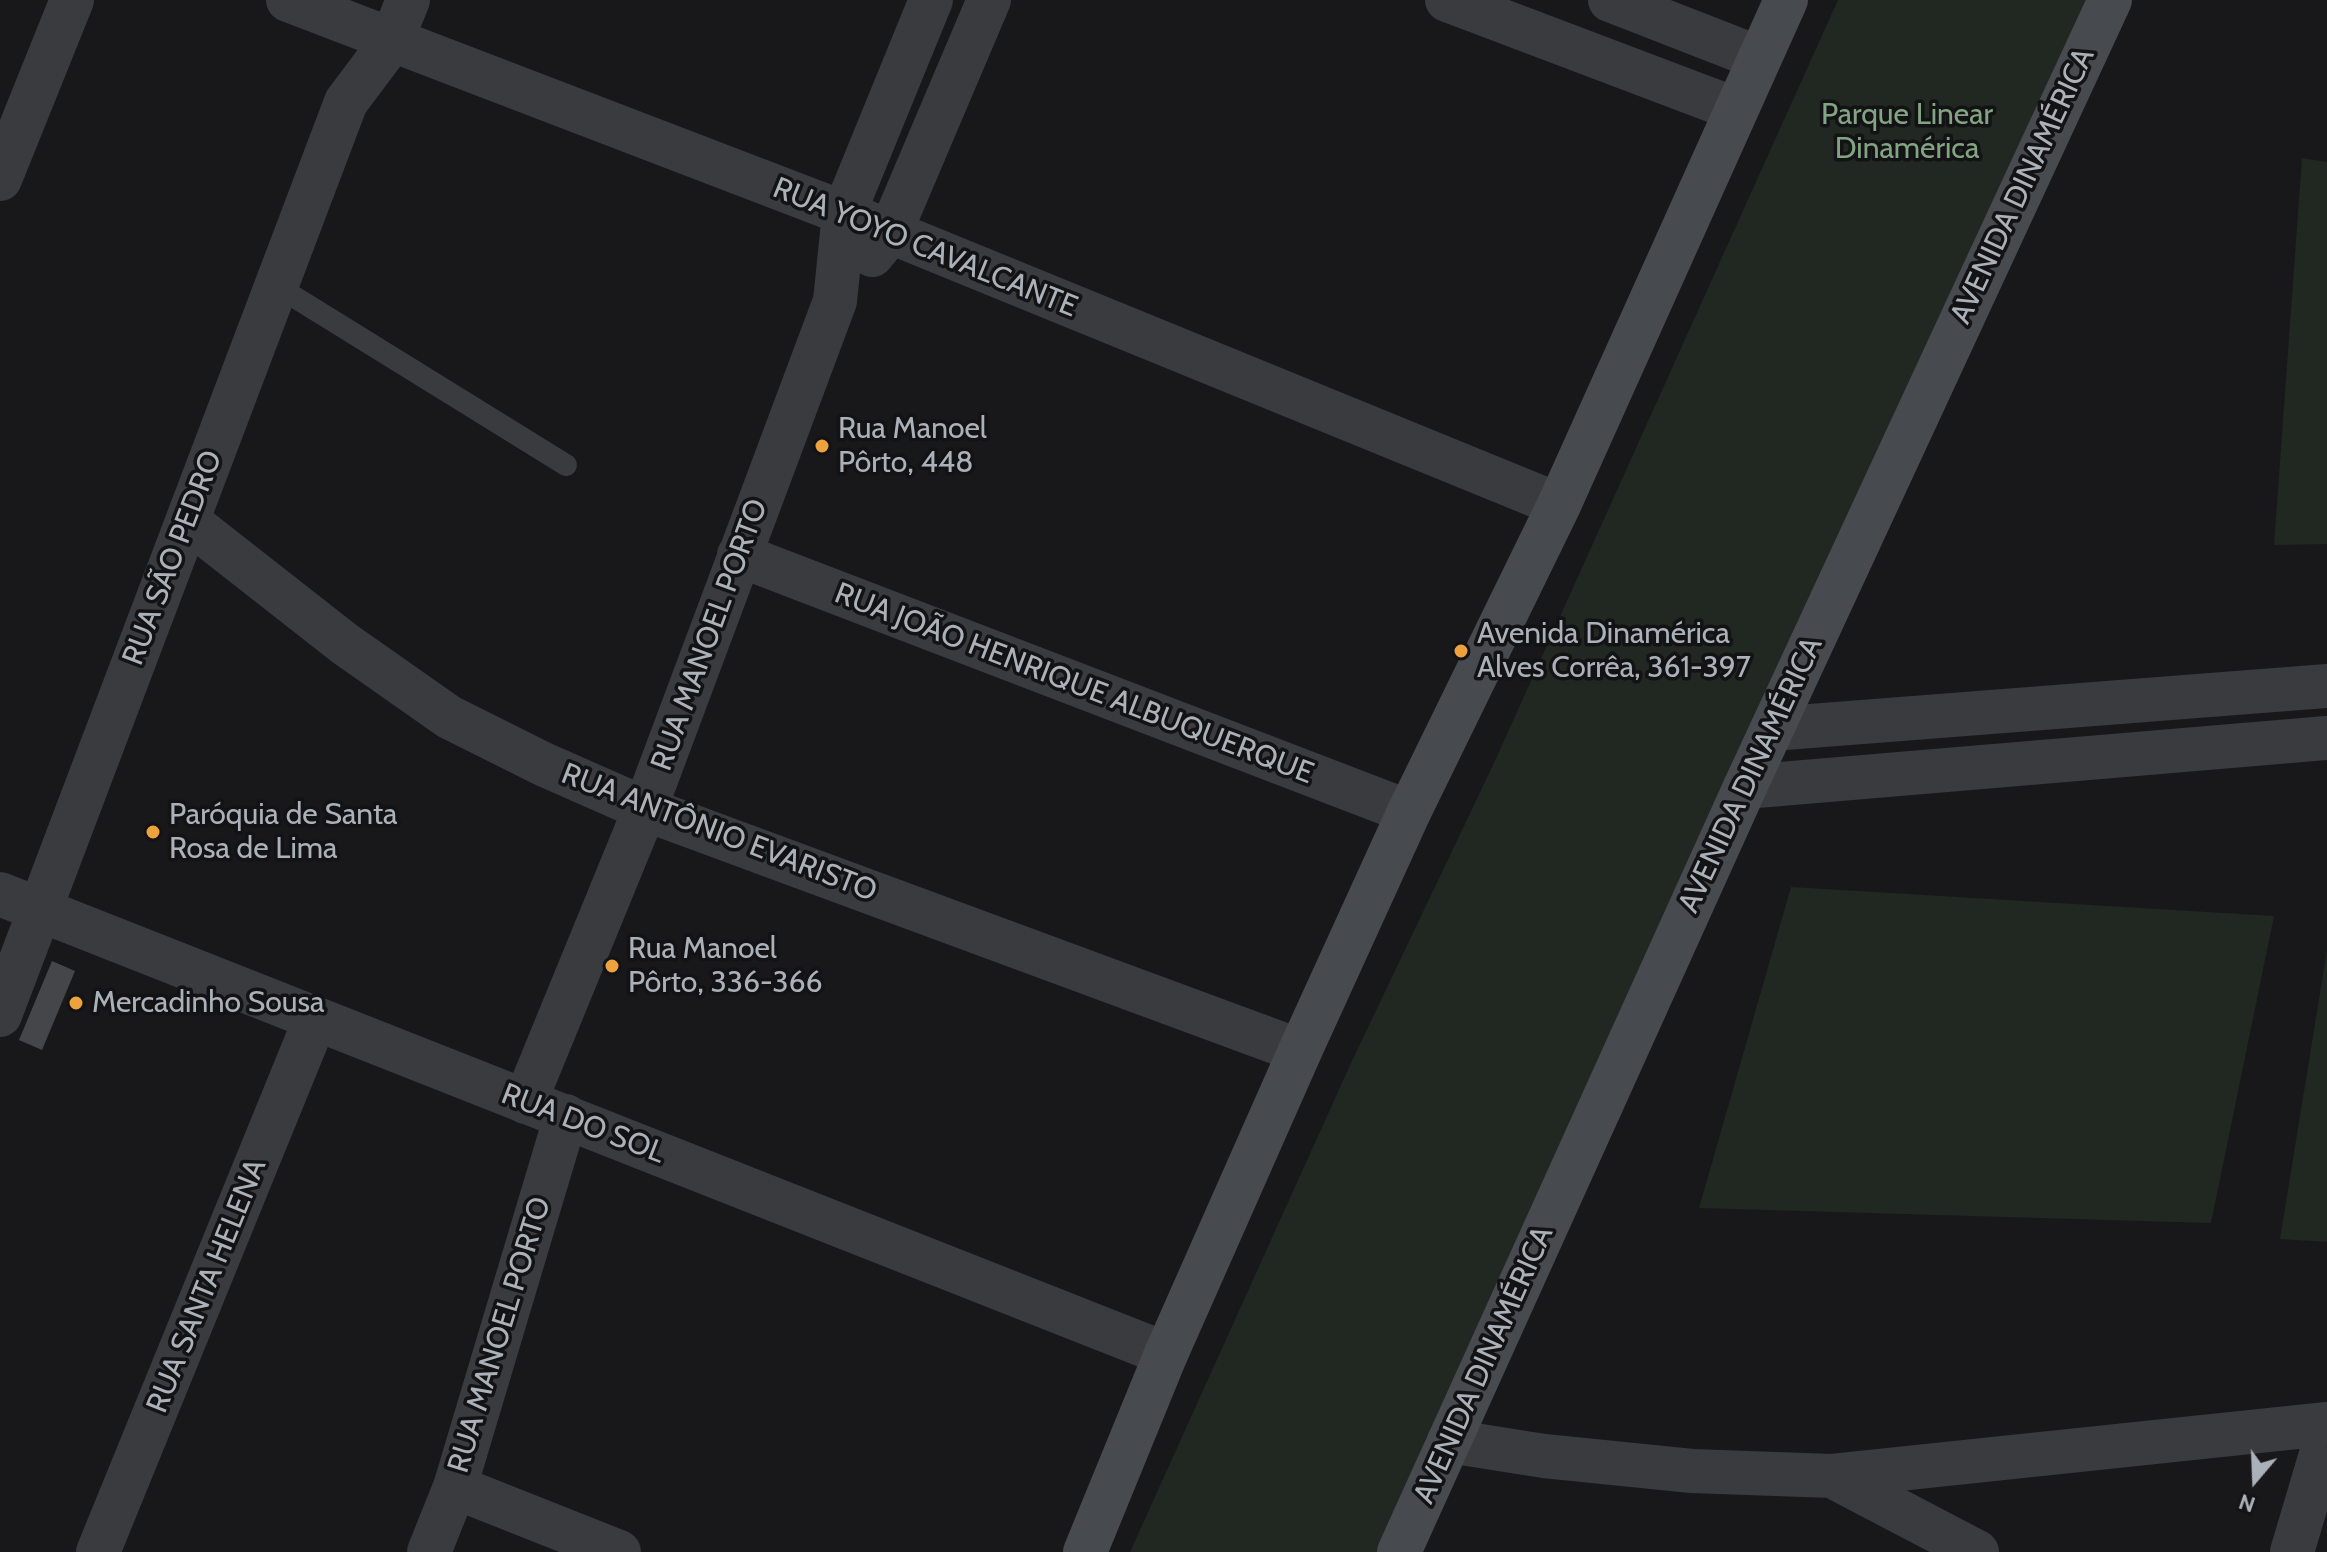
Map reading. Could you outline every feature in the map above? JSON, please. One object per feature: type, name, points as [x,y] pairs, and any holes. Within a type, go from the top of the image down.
[{"type":"main road","points":[[1085,1552],[1166,1354],[1300,1051],[1409,812],[1559,505],[1786,0]]},
{"type":"main road","name":"AVENIDA DINAMÉRICA","points":[[1399,1552],[1745,787],[2110,0]]},
{"type":"street","points":[[0,179],[72,0]]},
{"type":"street","name":"RUA YOYO CAVALCANTE","points":[[288,0],[352,12],[391,42],[844,213],[1559,505]]},
{"type":"street","name":"RUA SÃO PEDRO","points":[[0,1015],[346,102],[391,42],[408,0]]},
{"type":"street","name":"RUA MANOEL PORTO","points":[[525,1102],[645,809],[835,301],[844,213],[931,0]]},
{"type":"street","name":"RUA MANOEL PORTO","points":[[835,301],[890,233],[989,0]]},
{"type":"street","points":[[1447,0],[1735,109]]},
{"type":"street","points":[[1610,0],[1759,58]]},
{"type":"street","name":"RUA SÃO PEDRO","points":[[346,102],[352,12]]},
{"type":"street","name":"RUA ANTÔNIO EVARISTO","points":[[188,521],[345,644],[449,717],[543,764],[645,809],[1300,1051]]},
{"type":"street","name":"RUA JOÃO HENRIQUE ALBUQUERQUE","points":[[739,555],[1409,812]]},
{"type":"street","points":[[1772,729],[2327,686]]},
{"type":"street","points":[[2212,695],[2217,747]]},
{"type":"street","points":[[1745,787],[2327,738]]},
{"type":"street","name":"RUA DO SOL","points":[[0,894],[1166,1354]]},
{"type":"street","name":"RUA SANTA HELENA","points":[[98,1552],[315,1020]]},
{"type":"street","name":"RUA MANOEL PORTO","points":[[429,1552],[455,1487],[566,1116]]},
{"type":"street","points":[[1449,1441],[1544,1456],[1692,1471],[1832,1476],[2327,1424]]},
{"type":"street","points":[[2292,1552],[2327,1434]]},
{"type":"street","points":[[1832,1476],[1977,1552]]},
{"type":"street","points":[[455,1487],[619,1552]]},
{"type":"lane","points":[[275,285],[566,465]]},
{"type":"green space","name":"Parque Linear Dinamérica","points":[[1838,0],[2099,0],[1387,1552],[1130,1552],[1351,1063],[1494,763]]},
{"type":"green space","points":[[2302,158],[2327,162],[2327,544],[2274,545]]},
{"type":"green space","points":[[1791,887],[2274,916],[2211,1223],[1699,1208]]},
{"type":"green space","points":[[2327,950],[2327,1242],[2280,1239]]},
{"type":"building","points":[[52,961],[75,971],[42,1050],[19,1040]]},
{"type":"place","name":"Rua Manoel Pôrto, 448","points":[[822,446]]},
{"type":"place","name":"Avenida Dinamérica Alves Corrêa, 361-397","points":[[1461,651]]},
{"type":"place","name":"Paróquia de Santa Rosa de Lima","points":[[153,832]]},
{"type":"place","name":"Rua Manoel Pôrto, 336-366","points":[[612,966]]},
{"type":"place","name":"Mercadinho Sousa","points":[[76,1003]]}]
